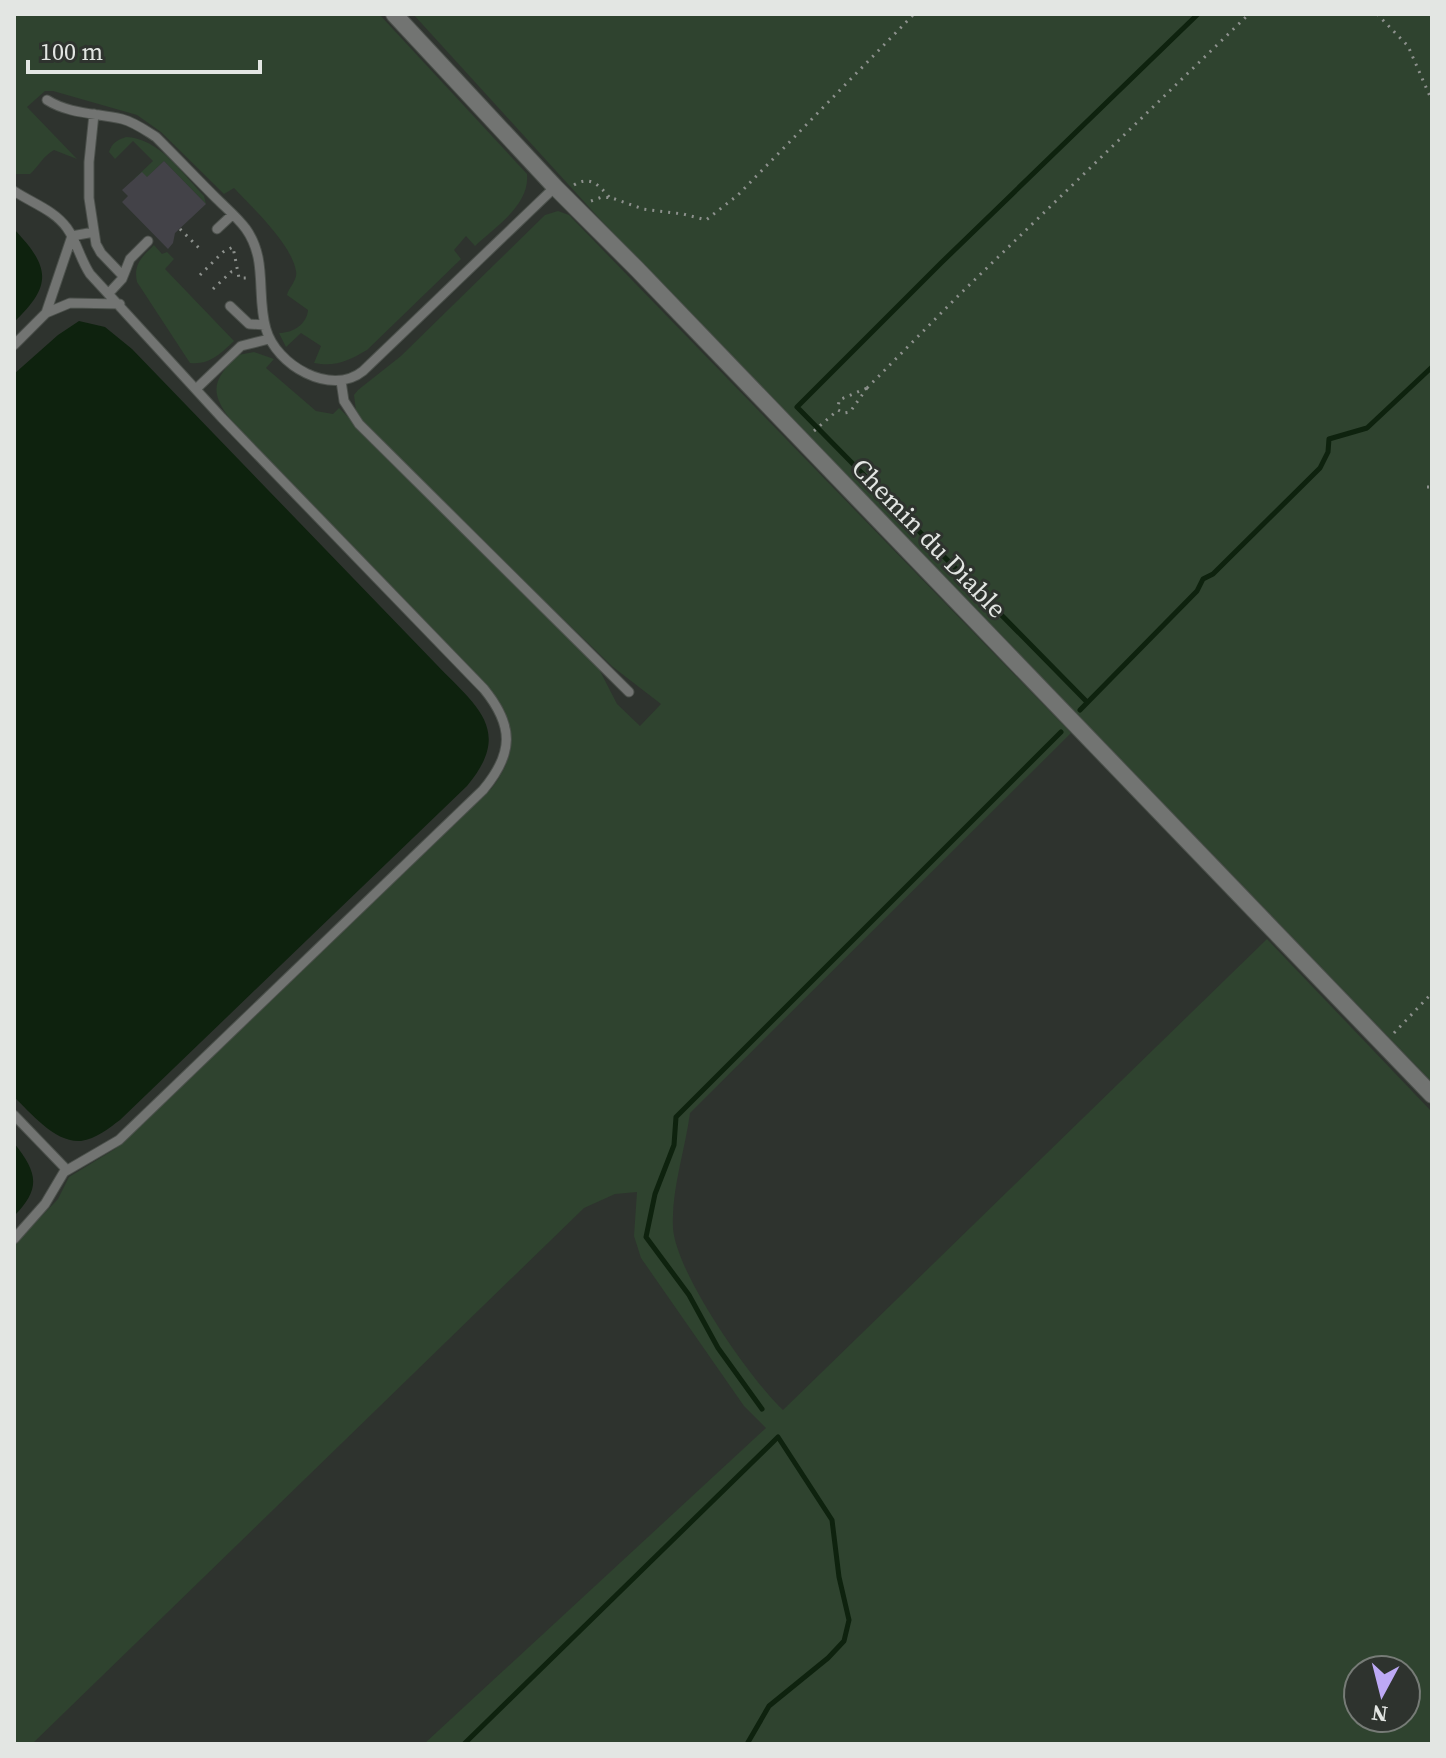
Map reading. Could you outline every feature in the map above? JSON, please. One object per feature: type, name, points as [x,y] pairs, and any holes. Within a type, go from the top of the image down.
[{"type":"street","name":"Chemin du Diable","points":[[394,14],[558,190],[1432,1095]]},
{"type":"lane","points":[[47,100],[67,109],[125,119],[156,137],[245,227],[260,259],[265,325],[269,339],[308,375],[319,380],[341,381],[354,378],[363,371],[558,190]]},
{"type":"lane","points":[[94,114],[89,162],[89,198],[94,232],[97,248],[123,276]]},
{"type":"lane","points":[[14,191],[55,215],[72,236],[81,261],[109,293],[222,418],[484,689],[502,715],[506,730],[506,753],[497,774],[483,790],[119,1140],[67,1170],[45,1204],[14,1239]]},
{"type":"lane","points":[[217,229],[232,215]]},
{"type":"lane","points":[[72,236],[94,232]]},
{"type":"lane","points":[[46,313],[72,236]]},
{"type":"lane","points":[[109,293],[123,276],[130,259],[148,241]]},
{"type":"lane","points":[[14,345],[46,313],[70,303],[120,304]]},
{"type":"lane","points":[[230,306],[249,324],[265,325]]},
{"type":"lane","points":[[197,388],[241,346],[269,339]]},
{"type":"lane","points":[[341,381],[344,401],[359,424],[629,692]]},
{"type":"lane","points":[[14,1115],[67,1170]]},
{"type":"path","points":[[581,213],[592,201],[602,197],[643,209],[706,220],[713,217],[914,14]]},
{"type":"path","points":[[838,410],[850,412],[867,388],[960,294],[1249,14]]},
{"type":"path","points":[[1377,14],[1408,46],[1432,101]]},
{"type":"path","points":[[558,190],[582,180],[592,181],[601,186],[610,198]]},
{"type":"path","points":[[180,229],[199,248]]},
{"type":"path","points":[[200,275],[223,252],[233,247],[239,278],[245,278]]},
{"type":"path","points":[[213,289],[231,272],[237,271]]},
{"type":"path","points":[[803,442],[838,410],[839,400],[867,388]]},
{"type":"path","points":[[1383,1044],[1432,993]]},
{"type":"shaded area","points":[[14,14],[379,14],[527,174],[523,196],[510,214],[475,246],[466,236],[454,250],[461,259],[367,350],[342,362],[314,363],[321,346],[301,333],[286,347],[279,333],[298,327],[305,320],[308,310],[287,295],[296,271],[279,238],[234,188],[224,194],[161,132],[137,115],[45,91],[27,107],[77,159],[54,150],[30,174],[14,174]]},
{"type":"shaded area","points":[[413,14],[1432,14],[1432,1082],[598,217]]},
{"type":"shaded area","points":[[126,137],[138,139],[160,150],[204,196],[206,204],[164,161],[143,181],[135,178],[153,161],[133,141],[115,159],[110,149],[115,142]]},
{"type":"shaded area","points":[[558,211],[569,215],[1071,733],[690,1113],[673,1214],[677,1247],[700,1297],[734,1351],[783,1410],[1267,939],[1432,1112],[1432,1744],[424,1744],[766,1428],[744,1406],[641,1258],[634,1236],[637,1192],[615,1194],[584,1208],[32,1744],[14,1744],[14,1245],[58,1199],[69,1177],[115,1149],[492,788],[507,762],[510,749],[509,726],[488,688],[230,419],[217,393],[223,372],[238,355],[254,352],[274,359],[266,368],[316,411],[333,414],[339,408],[586,655],[599,669],[617,704],[640,726],[661,704],[613,667],[362,420],[356,411],[354,395],[401,356],[545,215]]},
{"type":"shaded area","points":[[14,229],[35,254],[42,276],[36,297],[14,322]]},
{"type":"shaded area","points":[[154,245],[162,254],[167,252],[174,259],[165,269],[234,341],[209,360],[190,363],[137,282],[137,266]]},
{"type":"shaded area","points":[[79,321],[105,327],[132,349],[464,693],[476,706],[488,734],[488,749],[467,786],[120,1120],[97,1136],[81,1141],[53,1132],[14,1097],[14,374],[58,335]]},
{"type":"shaded area","points":[[14,1143],[28,1163],[33,1180],[29,1197],[14,1216]]},
{"type":"building","points":[[164,161],[206,204],[175,233],[168,249],[122,202],[128,196],[122,190],[142,172],[147,177]]},
{"type":"waterway","points":[[1086,701],[797,407],[1198,14]]},
{"type":"waterway","points":[[1080,710],[1197,591],[1203,579],[1213,574],[1320,468],[1328,452],[1329,439],[1367,428],[1432,367]]},
{"type":"waterway","points":[[762,1409],[718,1348],[689,1295],[646,1237],[655,1194],[674,1145],[676,1117],[1061,732]]},
{"type":"waterway","points":[[464,1744],[778,1437],[832,1520],[839,1577],[849,1620],[844,1641],[769,1706],[747,1744]]}]
